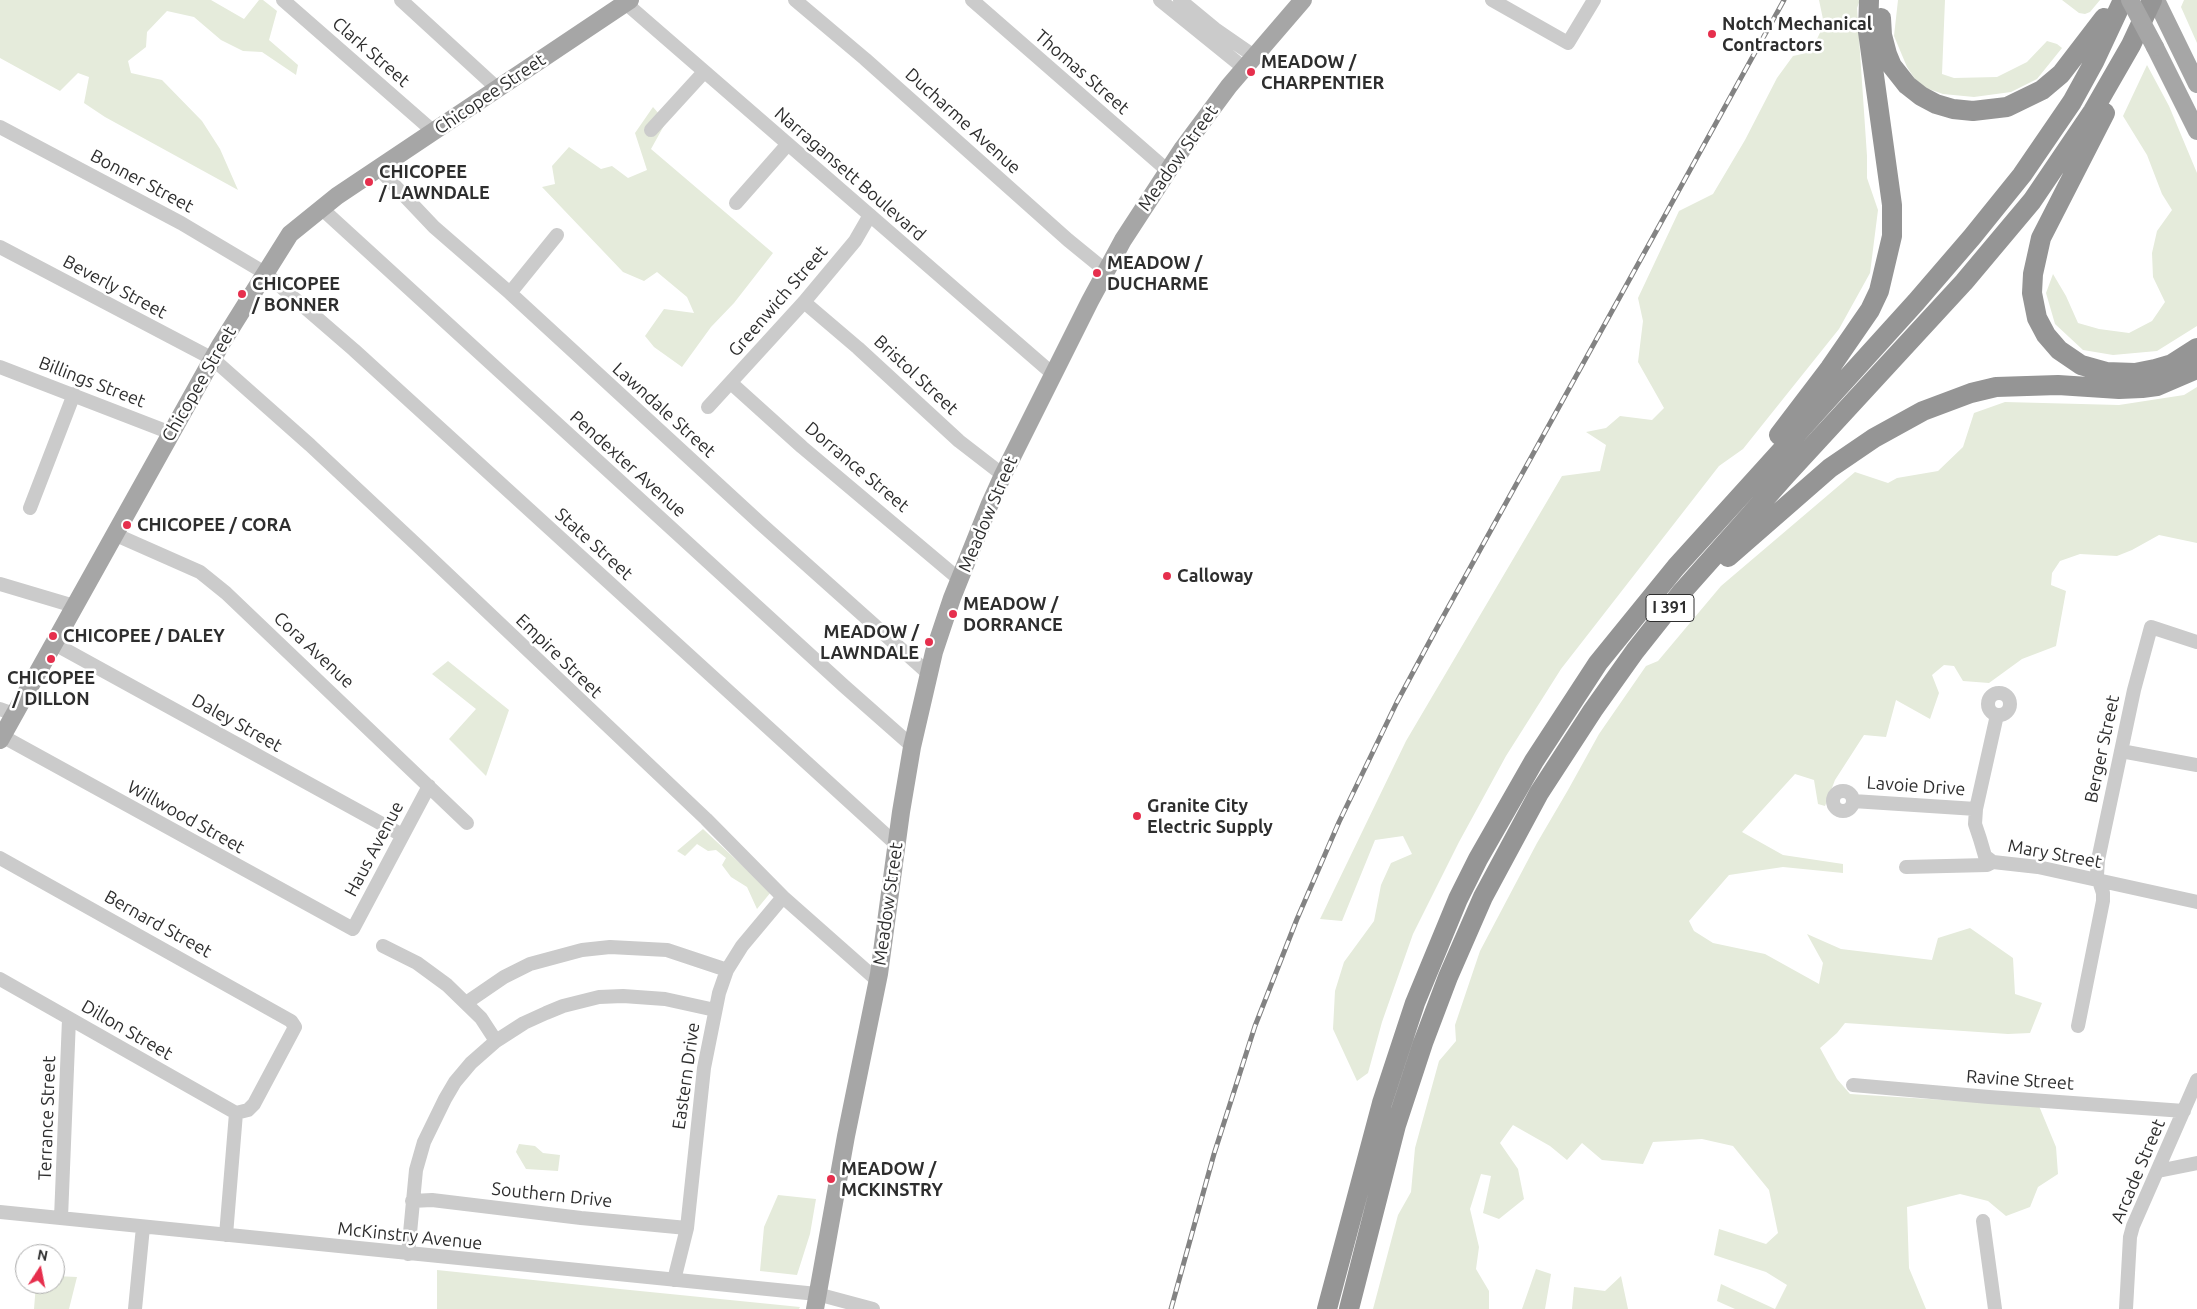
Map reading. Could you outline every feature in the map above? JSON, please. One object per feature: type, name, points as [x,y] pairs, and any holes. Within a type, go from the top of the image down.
[{"type":"highway","points":[[1702,537],[1830,368],[1870,310],[1879,291],[1892,236],[1892,205],[1868,32],[1869,0]]},
{"type":"highway","points":[[1883,0],[1884,45],[1889,60],[1900,78],[1914,92],[1928,100],[1953,109],[1973,111],[2008,107],[2033,96],[2050,84],[2088,42],[2117,0]]},
{"type":"highway","name":"I 391","points":[[1327,1309],[1379,1112],[1397,1053],[1415,1004],[1458,900],[1483,850],[1534,761],[1588,678],[1638,613],[1702,537],[1916,302],[1972,238],[2022,175],[2072,102],[2094,62],[2123,0]]},
{"type":"highway","points":[[2155,0],[2128,71],[2046,226],[2035,263],[2032,301],[2042,328],[2059,350],[2074,361],[2098,370],[2124,373],[2144,372],[2172,364],[2197,348]]},
{"type":"highway","name":"I 391","points":[[1349,1309],[1406,1094],[1448,977],[1482,897],[1538,793],[1593,710],[1665,614],[1786,475],[1964,282],[2032,201],[2093,112],[2155,0]]},
{"type":"highway","points":[[1665,614],[1830,468],[1874,438],[1923,411],[1971,393],[1996,387],[2058,385],[2119,389],[2142,388],[2157,386],[2197,369]]},
{"type":"main road","name":"Meadow Street","points":[[816,1301],[846,1136],[878,982],[912,746],[934,652],[960,580],[1003,475],[1106,271],[1131,227],[1168,171],[1249,62],[1303,0]]},
{"type":"main road","points":[[2130,0],[2197,131]]},
{"type":"main road","points":[[2155,0],[2197,84]]},
{"type":"main road","name":"Chicopee Street","points":[[1,738],[7,712],[53,643],[213,359],[290,234],[321,208],[626,1]]},
{"type":"street","name":"Clark Street","points":[[283,0],[434,132]]},
{"type":"street","points":[[401,0],[498,88]]},
{"type":"street","name":"Ducharme Avenue","points":[[795,0],[865,59],[1068,240],[1106,271]]},
{"type":"street","name":"Thomas Street","points":[[972,0],[1168,171]]},
{"type":"street","points":[[1160,0],[1249,62]]},
{"type":"street","points":[[1180,0],[1215,29],[1249,62]]},
{"type":"street","points":[[1492,0],[1568,43],[1594,0]]},
{"type":"street","name":"Narragansett Boulevard","points":[[626,1],[704,72],[1054,376]]},
{"type":"street","points":[[651,130],[704,72]]},
{"type":"street","name":"Bonner Street","points":[[0,127],[181,223],[265,273]]},
{"type":"street","points":[[736,203],[788,144]]},
{"type":"street","name":"Lawndale Street","points":[[379,169],[434,227],[510,293],[760,523],[929,674]]},
{"type":"street","name":"Pendexter Avenue","points":[[321,208],[627,489],[912,746]]},
{"type":"street","name":"Greenwich Street","points":[[708,407],[804,302],[855,241],[870,215]]},
{"type":"street","points":[[510,293],[557,235]]},
{"type":"street","name":"Beverly Street","points":[[0,247],[213,359]]},
{"type":"street","name":"State Street","points":[[265,273],[354,350],[897,845]]},
{"type":"street","name":"Bristol Street","points":[[804,302],[858,348],[959,440],[1003,475]]},
{"type":"street","name":"Empire Street","points":[[213,359],[310,445],[412,540],[706,819],[782,896],[878,982]]},
{"type":"street","name":"Billings Street","points":[[0,368],[74,394],[171,433]]},
{"type":"street","name":"Dorrance Street","points":[[731,383],[824,466],[960,580]]},
{"type":"street","points":[[30,508],[74,394]]},
{"type":"street","name":"Cora Avenue","points":[[114,534],[200,572],[209,579],[294,657],[467,823]]},
{"type":"street","points":[[0,584],[74,606]]},
{"type":"street","name":"Berger Street","points":[[2078,1026],[2104,893],[2096,868],[2134,690],[2151,626],[2197,642]]},
{"type":"street","name":"Daley Street","points":[[53,643],[402,835]]},
{"type":"street","points":[[1993,862],[1985,856],[1976,824],[1976,809],[1997,715]]},
{"type":"street","name":"Willwood Street","points":[[1,738],[353,929]]},
{"type":"street","points":[[2121,751],[2197,765]]},
{"type":"street","name":"Haus Avenue","points":[[353,929],[429,786]]},
{"type":"street","name":"Lavoie Drive","points":[[1853,800],[1976,809]]},
{"type":"street","name":"Bernard Street","points":[[0,858],[291,1021],[295,1027],[254,1104],[248,1110],[236,1113]]},
{"type":"street","name":"Mary Street","points":[[1906,867],[1987,865],[1993,862],[2038,866],[2197,902]]},
{"type":"street","name":"Eastern Drive","points":[[674,1280],[687,1228],[701,1087],[715,1010],[727,970],[757,926],[782,896]]},
{"type":"street","points":[[383,946],[416,963],[447,986],[481,1018],[496,1041]]},
{"type":"street","points":[[466,1003],[504,977],[530,964],[582,950],[610,947],[667,950],[727,970]]},
{"type":"street","name":"Dillon Street","points":[[0,979],[236,1113]]},
{"type":"street","points":[[408,1254],[416,1170],[424,1142],[444,1099],[471,1063],[496,1041],[524,1023],[546,1013],[563,1006],[599,997],[623,996],[665,999],[715,1010]]},
{"type":"street","name":"Terrance Street","points":[[61,1218],[69,1019]]},
{"type":"street","name":"Arcade Street","points":[[2126,1309],[2130,1237],[2133,1226],[2197,1080]]},
{"type":"street","name":"Ravine Street","points":[[1853,1085],[2184,1111]]},
{"type":"street","points":[[226,1236],[236,1113]]},
{"type":"street","points":[[2158,1171],[2197,1162]]},
{"type":"street","name":"Southern Drive","points":[[412,1201],[432,1200],[581,1218],[687,1228]]},
{"type":"street","name":"McKinstry Avenue","points":[[0,1212],[674,1280],[816,1301]]},
{"type":"street","points":[[1983,1220],[1995,1309]]},
{"type":"street","points":[[135,1309],[143,1227]]},
{"type":"street","points":[[816,1301],[873,1309]]},
{"type":"green space","points":[[0,0],[211,0],[244,19],[259,0],[263,0],[277,11],[269,40],[298,65],[296,75],[262,52],[243,51],[221,40],[194,17],[167,11],[147,32],[146,47],[128,61],[131,73],[162,80],[202,121],[220,149],[238,190],[105,117],[84,103],[89,77],[78,73],[60,91],[0,58]]},
{"type":"green space","points":[[1819,0],[1860,0],[1857,8],[1867,178],[1878,210],[1870,273],[1839,329],[1743,449],[1719,466],[1561,669],[1506,756],[1459,842],[1413,934],[1382,1022],[1368,1073],[1357,1081],[1333,1029],[1335,991],[1344,962],[1374,921],[1381,885],[1391,863],[1412,854],[1403,836],[1375,840],[1342,921],[1320,919],[1406,741],[1562,476],[1600,471],[1606,445],[1586,432],[1606,428],[1620,416],[1652,420],[1664,408],[1638,362],[1643,321],[1638,298],[1679,211],[1713,194],[1745,140],[1777,78],[1793,56],[1811,52],[1824,24]]},
{"type":"green space","points":[[1898,0],[1945,0],[1942,74],[1954,78],[1997,77],[2027,62],[2047,41],[2057,44],[2062,48],[2037,79],[2011,92],[1974,97],[1943,94],[1926,88],[1915,79],[1907,67],[1894,36]]},
{"type":"green space","points":[[2062,0],[2100,0],[2090,12],[2085,14],[2079,13]]},
{"type":"green space","points":[[2184,0],[2197,0],[2197,43],[2181,7]]},
{"type":"green space","points":[[2147,65],[2169,106],[2197,173],[2197,326],[2157,351],[2113,355],[2083,350],[2055,324],[2046,293],[2053,274],[2066,296],[2078,323],[2099,329],[2129,333],[2152,321],[2165,302],[2153,277],[2152,253],[2157,231],[2172,210],[2162,194],[2147,155],[2123,116]]},
{"type":"green space","points":[[653,107],[666,122],[651,149],[773,253],[734,303],[711,327],[682,367],[654,347],[645,336],[664,309],[694,313],[687,297],[657,272],[644,281],[623,272],[542,187],[555,184],[552,166],[569,147],[601,169],[612,166],[628,178],[647,170],[635,133]]},
{"type":"green space","points":[[2197,387],[2197,543],[2159,535],[2117,556],[2080,554],[2060,561],[2052,573],[2051,585],[2066,591],[2056,646],[2022,659],[1989,683],[1963,681],[1954,666],[1944,665],[1932,675],[1939,693],[1930,719],[1896,700],[1886,737],[1864,735],[1835,780],[1825,806],[1818,804],[1814,780],[1795,774],[1742,832],[1783,855],[1843,864],[1843,873],[1783,867],[1729,875],[1689,921],[1694,931],[1713,943],[1765,954],[1819,984],[1823,963],[1807,934],[1841,949],[1932,960],[1938,938],[1970,928],[2013,958],[2015,994],[2042,1003],[2030,1033],[2008,1034],[1845,1023],[1820,1048],[1837,1079],[1850,1094],[2039,1106],[2056,1147],[2058,1174],[2038,1187],[2030,1207],[2006,1216],[1988,1201],[1960,1194],[1907,1207],[1909,1268],[1926,1309],[1775,1309],[1787,1285],[1766,1272],[1714,1255],[1719,1229],[1766,1244],[1778,1233],[1769,1190],[1733,1146],[1702,1139],[1653,1142],[1643,1164],[1602,1160],[1582,1143],[1567,1160],[1550,1146],[1513,1125],[1500,1143],[1518,1169],[1524,1199],[1499,1219],[1483,1213],[1491,1176],[1481,1174],[1470,1209],[1479,1247],[1476,1269],[1489,1291],[1489,1309],[1373,1309],[1398,1215],[1411,1192],[1415,1148],[1439,1061],[1456,1041],[1455,1025],[1480,951],[1537,843],[1599,734],[1646,666],[1658,661],[1721,586],[1855,472],[1888,483],[1897,478],[1938,471],[1963,447],[1974,413],[2005,402],[2119,405],[2184,395]]},
{"type":"green space","points":[[448,661],[509,710],[486,776],[449,739],[476,709],[432,674]]},
{"type":"green space","points":[[703,829],[771,892],[757,909],[747,887],[731,877],[722,865],[726,858],[716,850],[708,851],[697,844],[685,856],[677,851]]},
{"type":"green space","points":[[519,1144],[535,1146],[543,1153],[560,1155],[558,1171],[526,1169],[516,1152]]},
{"type":"green space","points":[[778,1195],[816,1199],[810,1234],[797,1275],[760,1271],[764,1227]]},
{"type":"green space","points":[[1536,1269],[1551,1274],[1545,1309],[1522,1309]]},
{"type":"green space","points":[[437,1270],[800,1307],[799,1309],[437,1309]]},
{"type":"green space","points":[[65,1276],[77,1277],[69,1309],[34,1309],[35,1294],[65,1294]]},
{"type":"green space","points":[[1621,1276],[1628,1309],[1572,1309],[1574,1287],[1605,1291]]},
{"type":"green space","points":[[1721,1284],[1775,1309],[1735,1309],[1717,1301]]},
{"type":"railway","points":[[1171,1309],[1214,1154],[1255,1026],[1297,919],[1339,822],[1397,702],[1439,624],[1784,0]]},
{"type":"place","name":"Notch Mechanical Contractors","points":[[1712,34]]},
{"type":"place","name":"MEADOW / CHARPENTIER","points":[[1251,72]]},
{"type":"place","name":"CHICOPEE / LAWNDALE","points":[[369,182]]},
{"type":"place","name":"MEADOW / DUCHARME","points":[[1097,273]]},
{"type":"place","name":"CHICOPEE / BONNER","points":[[242,294]]},
{"type":"place","name":"CHICOPEE / CORA","points":[[127,525]]},
{"type":"place","name":"Calloway","points":[[1167,576]]},
{"type":"place","name":"MEADOW / DORRANCE","points":[[953,614]]},
{"type":"place","name":"CHICOPEE / DALEY","points":[[53,636]]},
{"type":"place","name":"MEADOW / LAWNDALE","points":[[929,642]]},
{"type":"place","name":"CHICOPEE / DILLON","points":[[51,659]]},
{"type":"place","name":"Granite City Electric Supply","points":[[1137,816]]},
{"type":"place","name":"MEADOW / MCKINSTRY","points":[[831,1179]]}]
